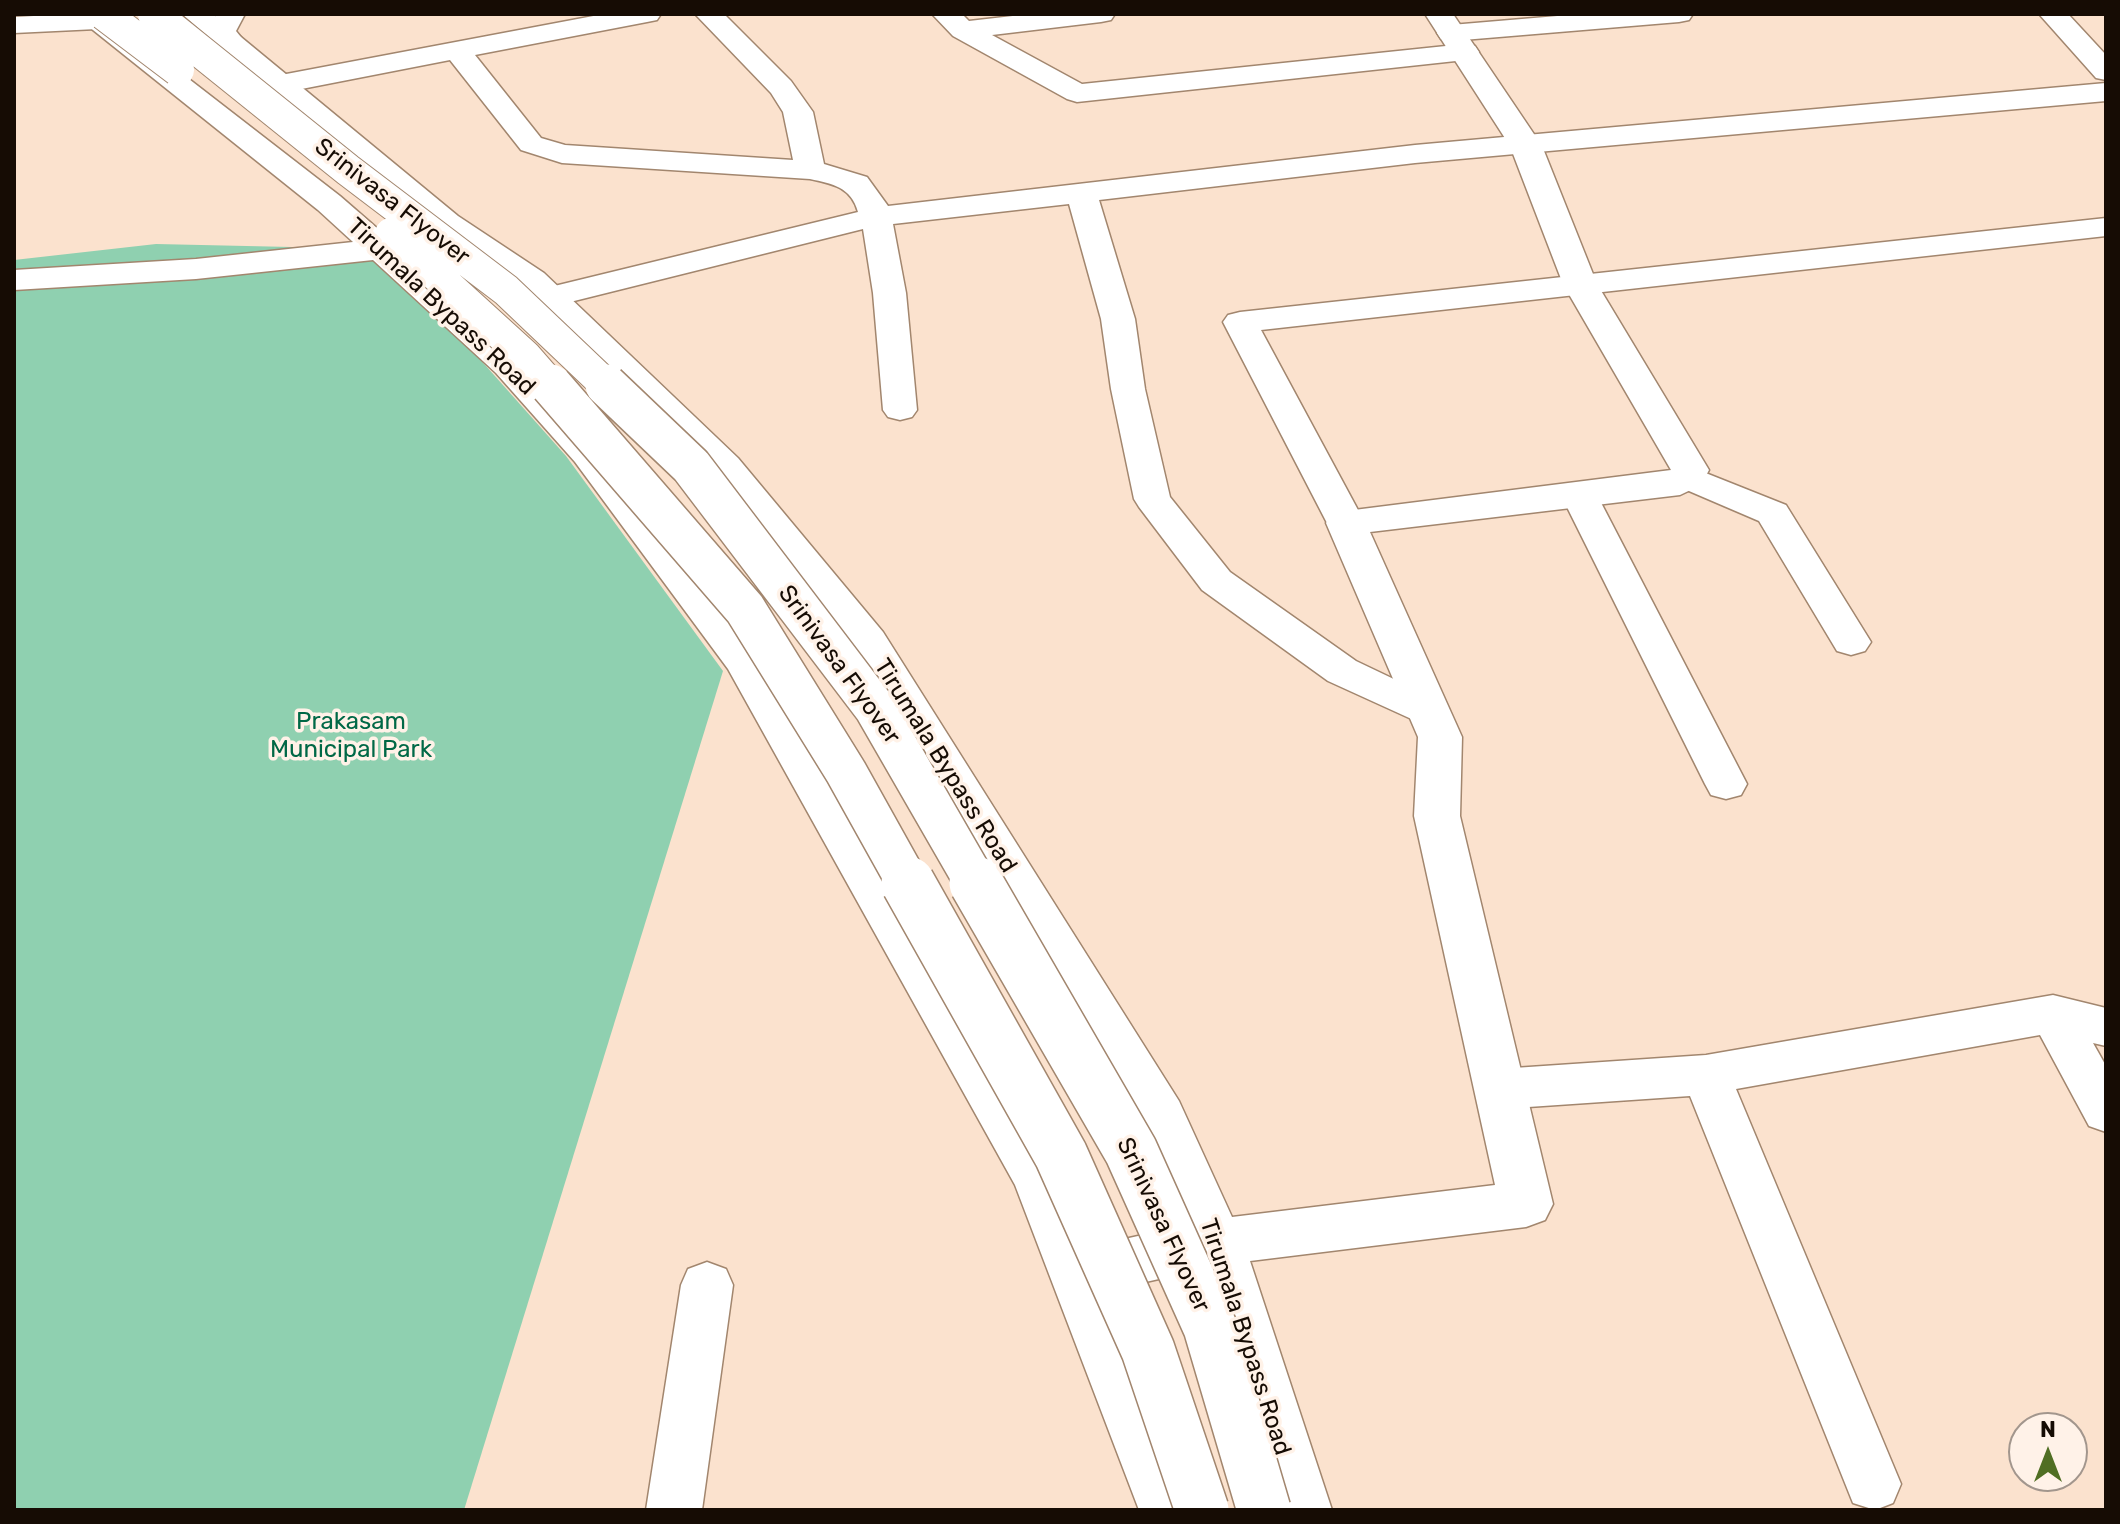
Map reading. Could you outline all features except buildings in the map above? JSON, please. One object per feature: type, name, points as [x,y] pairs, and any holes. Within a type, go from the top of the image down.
[{"type":"street","name":"Srinivasa Flyover","points":[[154,14],[348,170],[506,290],[691,466],[875,708],[1131,1151],[1210,1327],[1264,1510]]},
{"type":"street","name":"Tirumala Bypass Road","points":[[196,14],[231,27],[281,84],[446,223],[532,280],[725,466],[868,642],[1161,1116],[1217,1242],[1302,1510]]},
{"type":"street","points":[[479,14],[498,44]]},
{"type":"street","points":[[281,84],[647,14]]},
{"type":"street","points":[[709,14],[781,87],[798,112],[810,170]]},
{"type":"street","points":[[954,22],[1101,14]]},
{"type":"street","points":[[954,22],[1077,93],[1452,33],[1679,14]]},
{"type":"street","name":"Srinivasa Flyover","points":[[96,16],[392,235],[525,356],[745,609],[846,772],[1061,1155],[1148,1350],[1202,1510]]},
{"type":"street","name":"Tirumala Bypass Road","points":[[96,16],[329,203],[509,365],[588,454],[745,662],[1039,1179],[1169,1510]]},
{"type":"street","points":[[14,25],[96,16]]},
{"type":"street","points":[[2061,22],[2106,29]]},
{"type":"street","points":[[2061,22],[2106,72]]},
{"type":"street","points":[[1346,523],[1680,483],[1688,477],[1690,470],[1580,284],[1526,146],[1452,33]]},
{"type":"street","points":[[458,52],[531,144],[543,150],[562,154],[810,170],[844,177],[861,188],[872,202],[888,275],[900,410]]},
{"type":"street","points":[[550,297],[875,217],[1415,154],[2092,93],[2106,121]]},
{"type":"street","points":[[1082,194],[1118,319],[1128,389],[1152,499],[1216,581],[1342,671],[1429,713]]},
{"type":"street","points":[[14,280],[196,269],[382,249],[446,223]]},
{"type":"street","points":[[1077,1274],[1217,1242],[1526,1204],[1437,816],[1440,737],[1346,523],[1240,322],[2106,227]]},
{"type":"street","points":[[1688,477],[1773,513],[1851,642]]},
{"type":"street","points":[[1579,495],[1726,784]]},
{"type":"street","points":[[1499,1089],[1706,1075],[2053,1014],[2106,1027]]},
{"type":"street","points":[[2053,1014],[2106,1112]]},
{"type":"street","points":[[1706,1075],[1873,1484]]},
{"type":"street","points":[[674,1510],[707,1285]]},
{"type":"green space","name":"Prakasam Municipal Park","points":[[156,244],[382,249],[566,456],[723,671],[464,1510],[14,1510],[14,260]]}]
